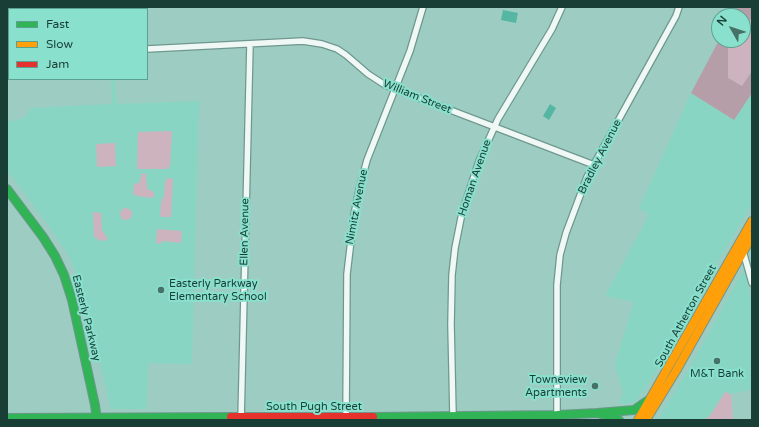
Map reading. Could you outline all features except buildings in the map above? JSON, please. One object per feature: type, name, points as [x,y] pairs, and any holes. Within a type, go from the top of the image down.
[{"type":"main road","name":"Easterly Parkway","points":[[7,189],[43,237],[55,256],[64,275],[72,300],[97,419]]},
{"type":"main road","name":"South Atherton Street","points":[[646,420],[676,371],[741,248],[752,221]]},
{"type":"main road","name":"South Atherton Street","points":[[638,420],[741,248],[752,236]]},
{"type":"main road","points":[[597,413],[634,410],[643,405],[653,396]]},
{"type":"main road","name":"South Pugh Street","points":[[7,418],[241,419],[558,415],[597,413],[619,420]]},
{"type":"main road","points":[[597,413],[608,420]]},
{"type":"street","name":"Nimitz Avenue","points":[[346,417],[346,306],[349,244],[359,190],[367,160],[410,51],[423,7]]},
{"type":"street","name":"Homan Avenue","points":[[453,416],[451,324],[452,275],[455,248],[462,213],[479,161],[494,127],[552,29],[562,7]]},
{"type":"street","name":"Bradley Avenue","points":[[558,415],[556,285],[560,255],[566,233],[587,177],[680,7]]},
{"type":"street","name":"William Street","points":[[148,49],[303,41],[322,44],[336,49],[346,55],[374,79],[594,165]]},
{"type":"street","name":"Ellen Avenue","points":[[241,419],[250,44]]},
{"type":"street","points":[[741,248],[752,283]]},
{"type":"shaded area","points":[[752,7],[752,18],[751,19],[751,8],[732,8]]},
{"type":"shaded area","points":[[503,10],[518,13],[516,23],[501,20]]},
{"type":"shaded area","points":[[752,18],[752,71],[742,86],[728,78],[728,48],[751,48]]},
{"type":"shaded area","points":[[715,48],[728,48],[728,78],[742,86],[752,71],[752,93],[734,120],[691,93]]},
{"type":"shaded area","points":[[111,80],[115,80],[117,104],[199,101],[192,364],[148,363],[147,409],[111,409],[83,288],[68,254],[7,170],[7,116],[11,122],[26,117],[30,108],[112,104]]},
{"type":"shaded area","points":[[691,93],[734,120],[752,93],[752,204],[707,280],[653,377],[635,402],[628,404],[619,403],[623,393],[615,364],[634,302],[605,296],[649,215],[639,208]]},
{"type":"shaded area","points":[[550,104],[556,108],[549,120],[543,116]]},
{"type":"shaded area","points":[[172,131],[170,166],[167,169],[137,169],[138,132]]},
{"type":"shaded area","points":[[115,143],[116,166],[97,167],[96,144]]},
{"type":"shaded area","points":[[142,173],[146,174],[147,189],[154,192],[154,196],[152,198],[133,194],[134,184],[139,183]]},
{"type":"shaded area","points":[[167,178],[173,179],[171,217],[163,217],[160,216],[161,203],[164,196],[165,182]]},
{"type":"shaded area","points":[[126,208],[130,210],[132,214],[130,218],[126,220],[122,218],[120,214],[122,210]]},
{"type":"shaded area","points":[[93,212],[101,213],[102,230],[107,237],[107,240],[101,241],[94,237]]},
{"type":"shaded area","points":[[157,229],[182,231],[181,243],[162,241],[161,244],[156,243]]},
{"type":"shaded area","points":[[742,273],[746,274],[752,305],[752,389],[731,394],[725,392],[709,417],[702,420],[657,420],[690,367]]},
{"type":"shaded area","points":[[725,392],[731,394],[733,420],[702,420],[709,417]]},
{"type":"traffic: fast","points":[[7,189],[43,237],[55,256],[64,275],[72,300],[97,420]]},
{"type":"traffic: fast","points":[[597,413],[634,410],[647,401]]},
{"type":"traffic: fast","points":[[373,417],[557,415],[597,413],[611,416],[619,420]]},
{"type":"traffic: fast","points":[[7,418],[231,417]]},
{"type":"traffic: slow","points":[[638,420],[752,221]]},
{"type":"traffic: slow","points":[[646,420],[676,371],[752,236]]},
{"type":"traffic: jam","points":[[231,417],[373,417]]},
{"type":"place","name":"Easterly Parkway Elementary School","points":[[161,290]]},
{"type":"place","name":"M&T Bank","points":[[717,361]]},
{"type":"place","name":"Towneview Apartments","points":[[595,386]]}]
